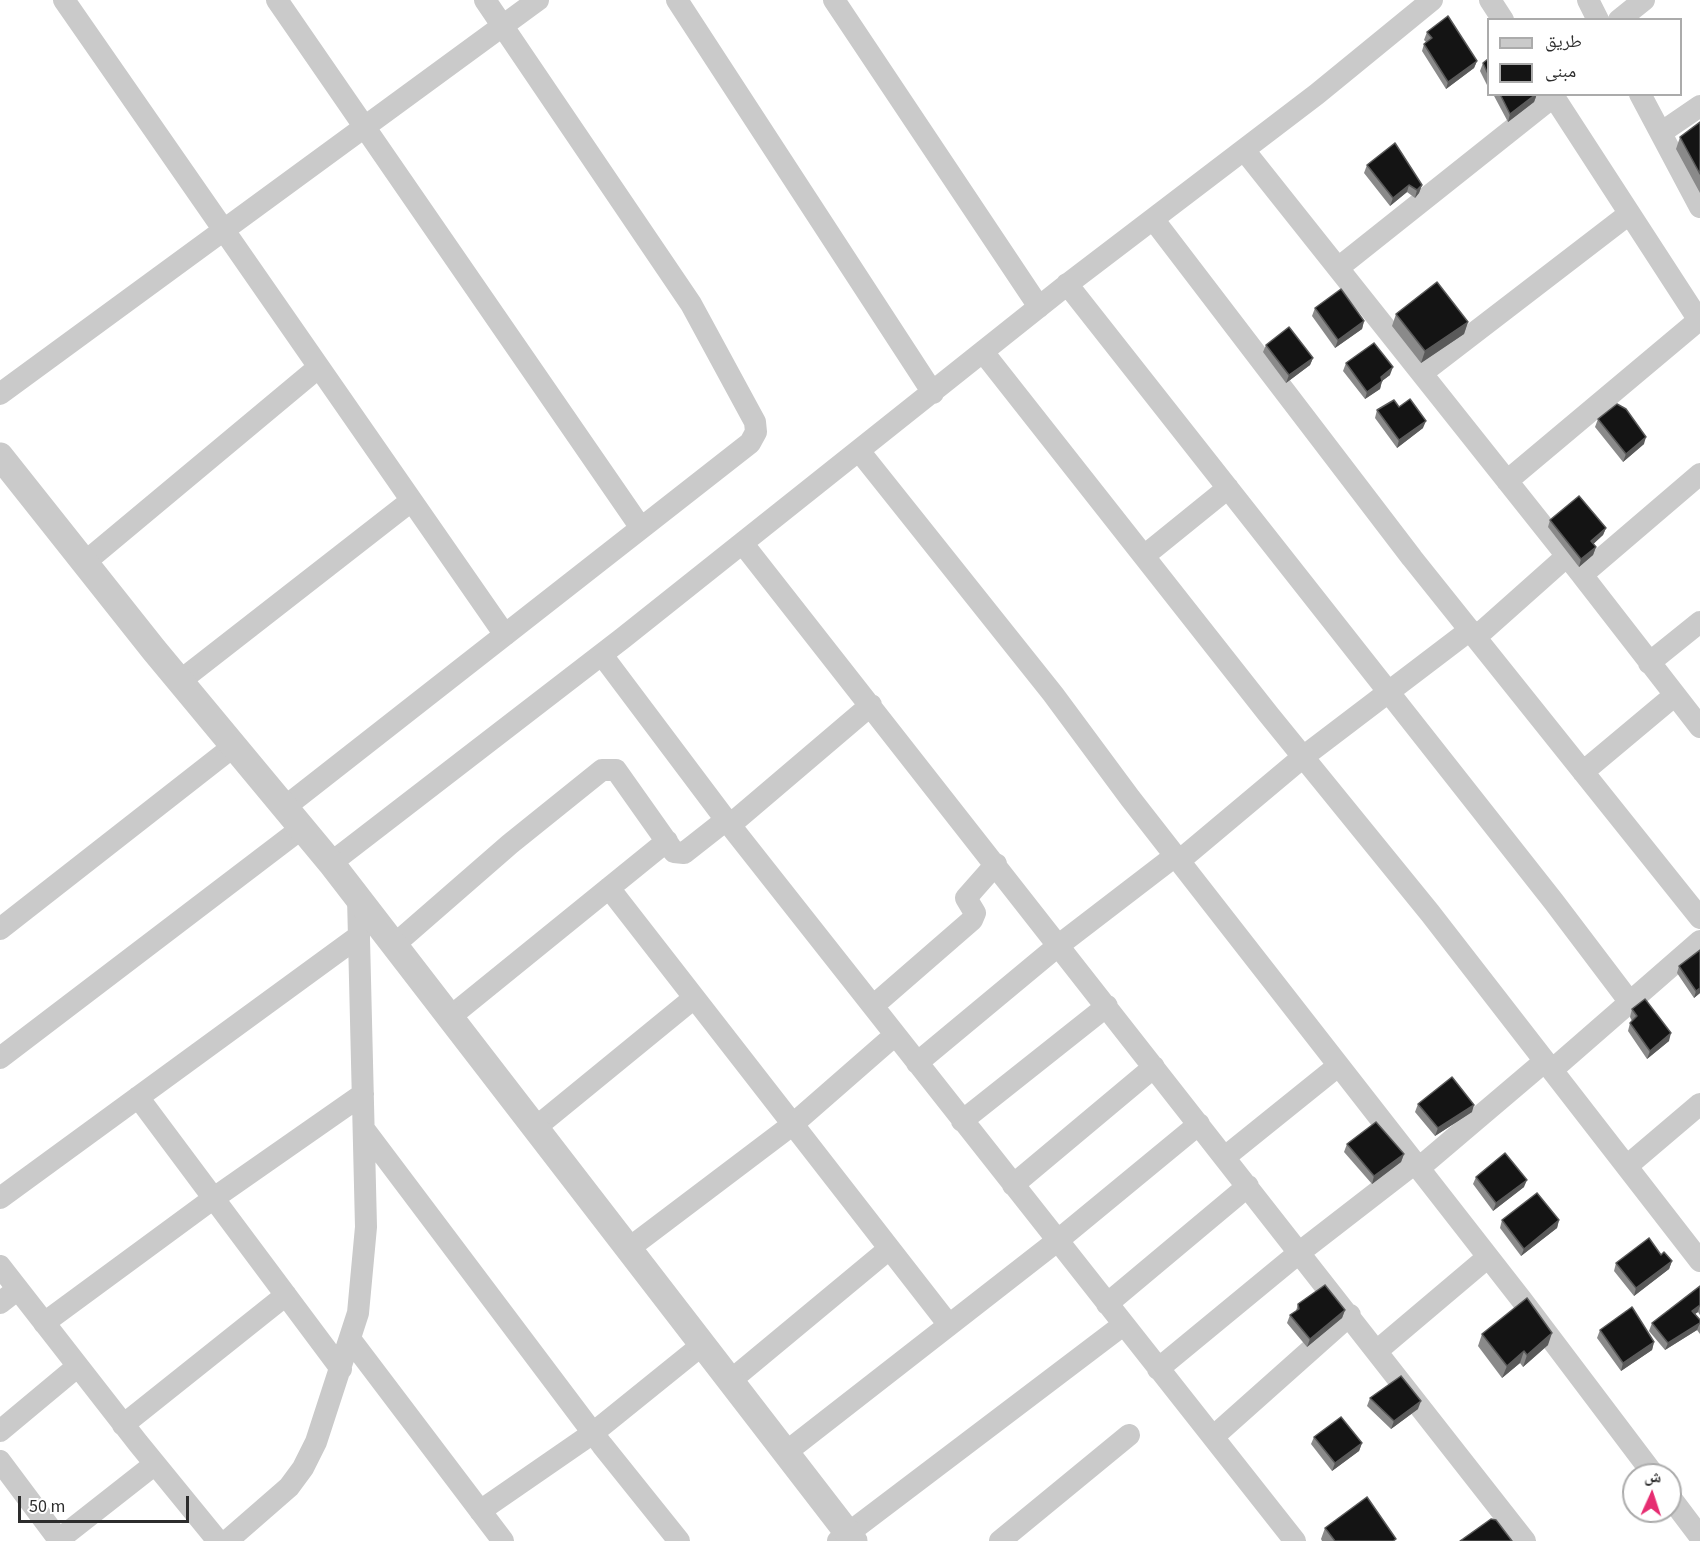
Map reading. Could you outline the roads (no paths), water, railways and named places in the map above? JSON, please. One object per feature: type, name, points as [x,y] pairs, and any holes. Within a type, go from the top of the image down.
[{"type":"street","points":[[64,0],[505,635]]},
{"type":"street","points":[[277,0],[642,528]]},
{"type":"street","points":[[285,807],[750,443],[756,432],[755,422],[691,304],[485,0]]},
{"type":"street","points":[[0,394],[538,0]]},
{"type":"street","points":[[677,0],[933,393]]},
{"type":"street","points":[[834,0],[1039,307]]},
{"type":"street","points":[[331,863],[602,655],[860,452],[1067,284],[1317,94],[1432,0]]},
{"type":"street","points":[[1490,0],[1502,18]]},
{"type":"street","points":[[1588,0],[1597,18]]},
{"type":"street","points":[[1622,18],[1644,0]]},
{"type":"street","points":[[1338,268],[1553,96],[1699,321],[1508,481]]},
{"type":"street","points":[[1642,96],[1700,207]]},
{"type":"street","points":[[1662,132],[1700,106]]},
{"type":"street","points":[[1244,150],[1582,574],[1700,727]]},
{"type":"street","points":[[1422,373],[1629,214]]},
{"type":"street","points":[[1153,219],[1473,634],[1700,918]]},
{"type":"street","points":[[1067,284],[1629,1001]]},
{"type":"street","points":[[983,352],[1303,757],[1430,913],[1700,1261]]},
{"type":"street","points":[[84,563],[319,367]]},
{"type":"street","points":[[860,452],[1053,694],[1645,1463]]},
{"type":"street","points":[[0,456],[84,563],[358,897],[785,1453],[847,1538],[1123,1325]]},
{"type":"street","points":[[1582,574],[1700,474]]},
{"type":"street","points":[[1144,556],[1228,488]]},
{"type":"street","points":[[180,681],[411,501]]},
{"type":"street","points":[[743,544],[1525,1541]]},
{"type":"street","points":[[917,1063],[1059,945],[1177,858],[1303,757],[1389,692],[1473,634],[1567,556]]},
{"type":"street","points":[[1649,663],[1700,622]]},
{"type":"street","points":[[602,655],[728,822],[1295,1541]]},
{"type":"street","points":[[1583,772],[1675,695]]},
{"type":"street","points":[[394,945],[510,844],[602,770],[616,770],[674,852],[684,853],[728,822],[871,705]]},
{"type":"street","points":[[3,920],[234,746]]},
{"type":"street","points":[[0,1058],[302,828]]},
{"type":"street","points":[[450,1017],[667,842]]},
{"type":"street","points":[[873,1006],[972,920],[975,913],[966,898],[996,864]]},
{"type":"street","points":[[609,888],[949,1325]]},
{"type":"street","points":[[227,1541],[289,1487],[303,1468],[316,1442],[358,1313],[366,1237],[358,897]]},
{"type":"street","points":[[0,1198],[359,936]]},
{"type":"street","points":[[1158,1369],[1300,1252],[1549,1066],[1700,941]]},
{"type":"street","points":[[535,1128],[694,998]]},
{"type":"street","points":[[963,1121],[1107,1006]]},
{"type":"street","points":[[628,1249],[792,1125],[895,1035]]},
{"type":"street","points":[[1225,1157],[1338,1066]]},
{"type":"street","points":[[1013,1185],[1154,1067]]},
{"type":"street","points":[[44,1323],[214,1198],[363,1094]]},
{"type":"street","points":[[138,1097],[341,1369]]},
{"type":"street","points":[[1627,1166],[1700,1104]]},
{"type":"street","points":[[785,1453],[1057,1241],[1199,1124]]},
{"type":"street","points":[[364,1129],[592,1433],[679,1541]]},
{"type":"street","points":[[1107,1304],[1248,1186]]},
{"type":"street","points":[[730,1381],[888,1248]]},
{"type":"street","points":[[1377,1350],[1488,1257]]},
{"type":"street","points":[[0,1266],[123,1425],[217,1541]]},
{"type":"street","points":[[0,1303],[18,1289]]},
{"type":"street","points":[[123,1425],[286,1295]]},
{"type":"street","points":[[1213,1437],[1350,1315]]},
{"type":"street","points":[[350,1339],[500,1540]]},
{"type":"street","points":[[480,1511],[592,1433],[702,1345]]},
{"type":"street","points":[[0,1431],[78,1366]]},
{"type":"street","points":[[1000,1541],[1129,1435]]},
{"type":"street","points":[[0,1461],[58,1540],[155,1464]]},
{"type":"street","points":[[1682,1517],[1693,1536]]}]
